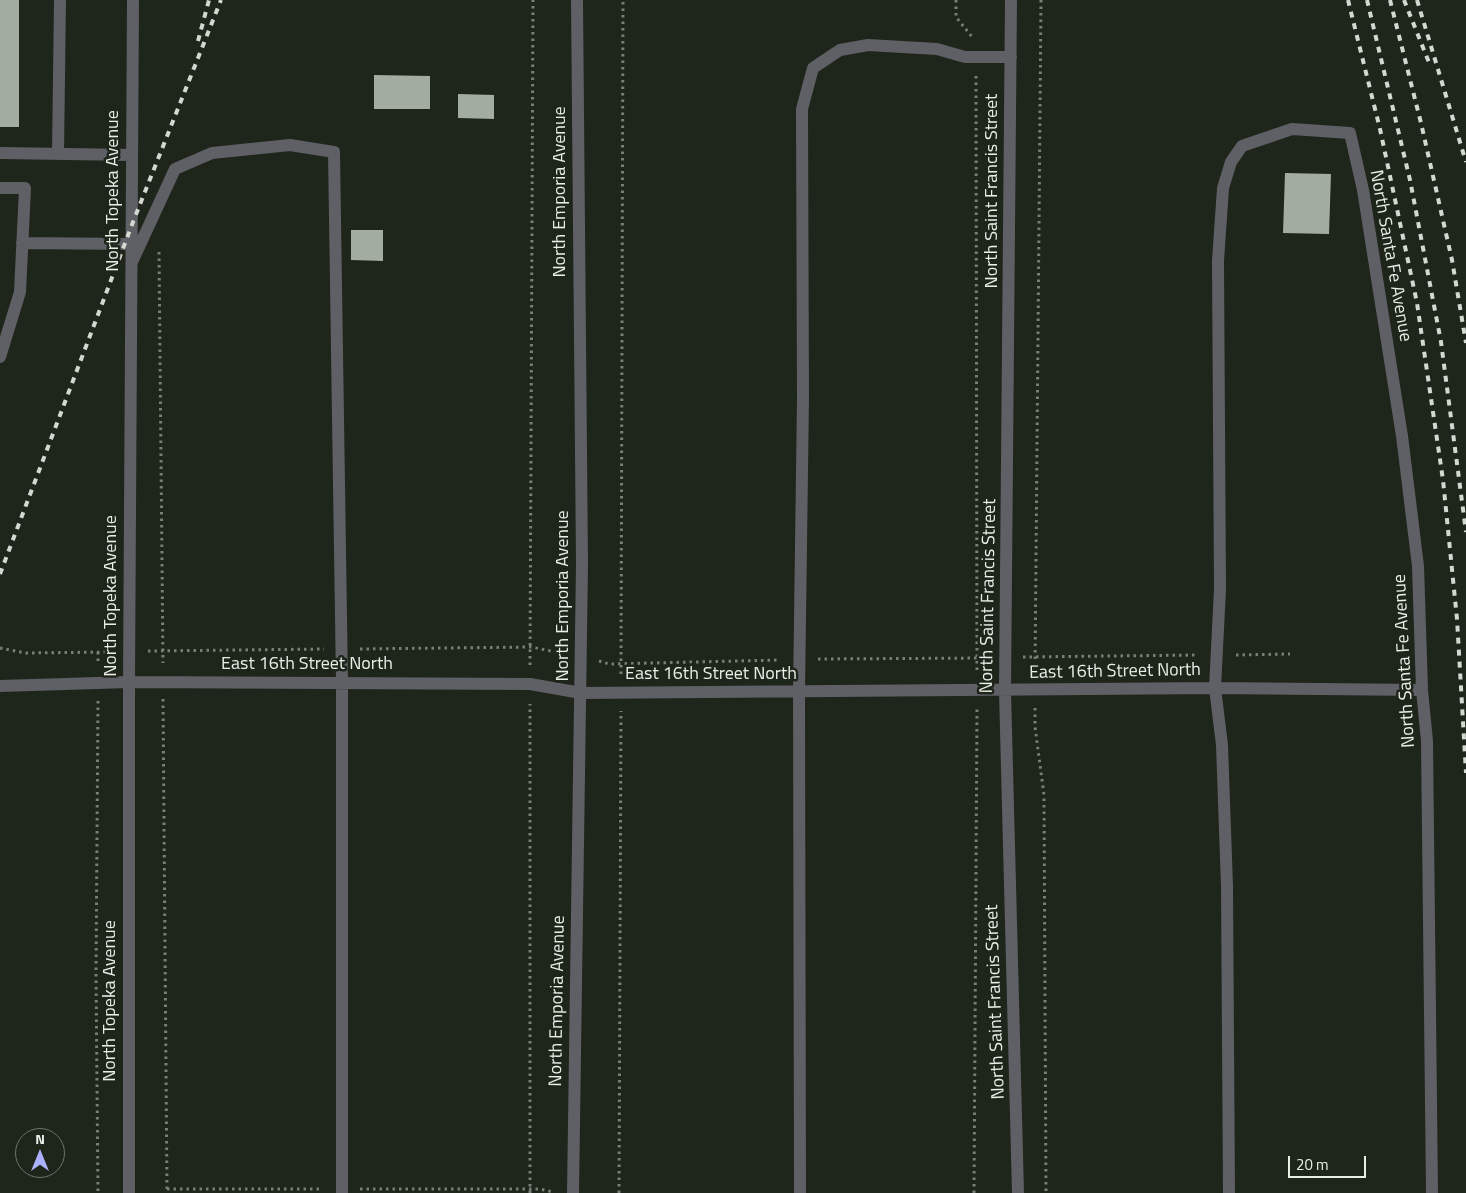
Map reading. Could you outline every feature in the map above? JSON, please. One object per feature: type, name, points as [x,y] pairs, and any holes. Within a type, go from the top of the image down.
[{"type":"street","points":[[58,154],[60,0]]},
{"type":"street","name":"North Topeka Avenue","points":[[129,1193],[129,652],[133,0]]},
{"type":"street","name":"North Emporia Avenue","points":[[573,1193],[581,693],[577,0]]},
{"type":"street","name":"North Saint Francis Street","points":[[1011,0],[1005,691],[1018,1193]]},
{"type":"street","points":[[800,1193],[799,692],[803,398],[802,109],[813,68],[840,50],[868,46],[937,49],[965,57],[1012,57]]},
{"type":"street","name":"North Santa Fe Avenue","points":[[1216,655],[1220,589],[1218,261],[1223,188],[1231,162],[1242,146],[1292,128],[1350,133],[1363,190],[1403,446],[1418,566],[1429,817],[1428,988],[1432,1193]]},
{"type":"street","points":[[132,262],[176,169],[212,153],[290,145],[334,152],[342,683],[342,1191]]},
{"type":"street","points":[[0,153],[132,155]]},
{"type":"street","points":[[0,188],[25,188],[20,292],[0,357]]},
{"type":"street","points":[[22,243],[132,244]]},
{"type":"street","points":[[1216,655],[1215,688],[1222,745],[1227,886],[1229,1193]]},
{"type":"street","name":"East 16th Street North","points":[[0,686],[129,682],[530,684],[581,693],[1035,691],[1215,688],[1422,690]]},
{"type":"path","points":[[530,1191],[533,0]]},
{"type":"path","points":[[619,1193],[623,0]]},
{"type":"path","points":[[956,0],[956,17],[975,42],[977,691],[974,1193]]},
{"type":"path","points":[[1041,0],[1035,727],[1044,795],[1046,1193]]},
{"type":"path","points":[[0,648],[26,653],[531,647],[609,664],[800,659],[1290,654]]},
{"type":"path","points":[[98,652],[96,974],[98,1193]]},
{"type":"path","points":[[167,1189],[530,1191],[561,1193]]},
{"type":"building","points":[[0,0],[19,0],[19,127],[0,127]]},
{"type":"building","points":[[374,75],[430,76],[430,109],[374,109]]},
{"type":"building","points":[[458,94],[494,95],[494,119],[458,118]]},
{"type":"building","points":[[1285,173],[1331,174],[1329,234],[1283,233]]},
{"type":"building","points":[[351,230],[383,230],[383,261],[351,260]]},
{"type":"railway","points":[[198,41],[209,0]]},
{"type":"railway","points":[[0,574],[133,222],[221,0]]},
{"type":"railway","points":[[1348,0],[1380,129],[1417,303],[1443,480],[1457,619],[1466,773]]},
{"type":"railway","points":[[1367,0],[1410,180],[1441,342],[1466,532]]},
{"type":"railway","points":[[1390,0],[1421,123],[1452,260],[1466,343]]},
{"type":"railway","points":[[1404,0],[1430,65]]},
{"type":"railway","points":[[1417,0],[1466,162]]}]
